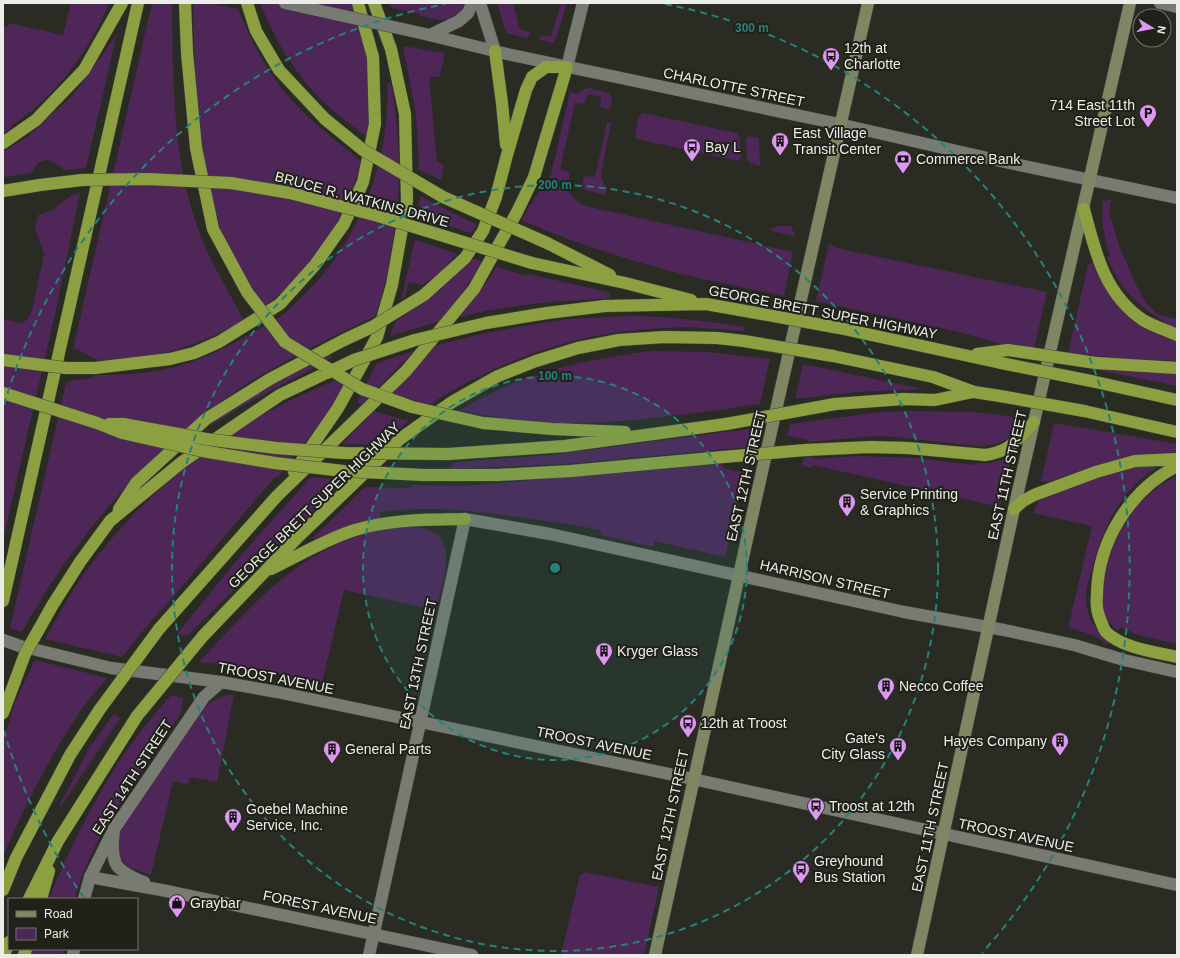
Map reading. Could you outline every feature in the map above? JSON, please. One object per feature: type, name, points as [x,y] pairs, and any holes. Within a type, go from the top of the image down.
[{"type":"highway","points":[[3,143],[36,120],[84,70],[122,3]]},
{"type":"highway","points":[[3,602],[138,3]]},
{"type":"highway","points":[[185,3],[187,54],[196,148],[213,229],[247,292],[285,342],[362,389],[412,407],[483,423],[552,429],[654,434]]},
{"type":"highway","points":[[246,3],[256,31],[279,70],[325,119],[363,150],[442,197],[547,243],[625,283]]},
{"type":"highway","points":[[3,360],[66,368],[95,368],[170,359],[194,353],[219,342],[280,304],[315,265],[344,224],[363,182],[375,124],[373,57],[358,3]]},
{"type":"highway","points":[[277,496],[338,408],[377,337],[392,285],[407,201],[405,114],[391,49],[374,3]]},
{"type":"highway","points":[[495,51],[505,132],[506,155]]},
{"type":"highway","points":[[3,890],[16,858],[70,755],[100,709],[159,629],[277,496],[406,371],[474,289],[517,212],[534,177],[567,67],[546,68],[532,77],[526,90],[506,155],[496,197],[483,231],[465,258],[424,295],[372,327],[270,379],[206,419],[136,484],[110,521]]},
{"type":"highway","name":"BRUCE R. WATKINS DRIVE","points":[[3,192],[40,185],[82,180],[147,180],[231,183],[290,193],[371,214],[532,263],[625,283],[706,304]]},
{"type":"highway","points":[[1084,209],[1097,254],[1112,290],[1124,304],[1144,320],[1177,335]]},
{"type":"highway","name":"GEORGE BRETT SUPER HIGHWAY","points":[[3,712],[25,654],[52,606],[80,562],[110,521],[182,462],[280,395],[354,360],[415,340],[486,323],[547,312],[605,306],[706,304],[839,328],[1177,400]]},
{"type":"highway","name":"GEORGE BRETT SUPER HIGHWAY","points":[[29,898],[58,840],[137,716],[203,636],[296,539],[400,439],[452,402],[498,376],[536,361],[578,348],[618,340],[664,337],[717,338],[833,356],[933,377],[974,392],[1084,411],[1177,432]]},
{"type":"highway","points":[[969,355],[1008,350],[1096,363],[1176,368]]},
{"type":"highway","points":[[97,423],[123,424],[206,439],[276,448],[344,453],[448,454],[565,446],[726,424],[836,404],[903,399],[935,400],[974,392]]},
{"type":"highway","points":[[3,393],[129,434],[202,450],[275,463],[343,471],[424,475],[497,475],[571,471],[806,450],[885,447],[985,455],[996,454],[1005,450],[1016,442],[1034,422]]},
{"type":"highway","points":[[1014,509],[1023,501],[1034,495],[1096,472],[1135,461],[1177,459]]},
{"type":"highway","points":[[1177,466],[1168,471],[1136,497],[1118,522],[1104,551],[1097,582],[1096,611],[1105,631],[1124,644],[1177,657]]},
{"type":"highway","points":[[264,572],[354,530],[404,521],[465,519]]},
{"type":"highway","points":[[41,898],[58,840]]},
{"type":"highway","points":[[4,955],[8,945]]},
{"type":"main road","name":"EAST 12TH STREET","points":[[654,955],[868,3]]},
{"type":"main road","name":"EAST 11TH STREET","points":[[917,955],[1014,509],[1130,3]]},
{"type":"street","name":"CHARLOTTE STREET","points":[[285,3],[567,67],[840,124],[1177,198]]},
{"type":"street","points":[[427,35],[459,21],[468,13],[472,3]]},
{"type":"street","points":[[480,3],[495,51]]},
{"type":"street","points":[[567,67],[583,3]]},
{"type":"street","points":[[1160,3],[1177,6]]},
{"type":"street","name":"HARRISON STREET","points":[[465,519],[550,534],[904,612],[1074,645],[1124,660],[1177,672]]},
{"type":"street","name":"EAST 13TH STREET","points":[[369,955],[465,519]]},
{"type":"street","name":"TROOST AVENUE","points":[[3,640],[20,646],[111,668],[221,682],[277,692],[693,779],[1177,885]]},
{"type":"street","name":"EAST 14TH STREET","points":[[84,898],[90,877],[114,828],[204,697],[221,682]]},
{"type":"street","points":[[114,828],[112,848],[116,865],[127,874],[139,880],[172,892]]},
{"type":"street","name":"FOREST AVENUE","points":[[90,877],[374,933],[472,955]]},
{"type":"green space","points":[[71,3],[109,3],[92,38],[69,72],[42,101],[11,126],[11,128],[6,132],[3,132],[3,27],[7,27],[9,23],[63,35]]},
{"type":"green space","points":[[152,3],[172,3],[176,122],[184,180],[191,209],[206,248],[244,321],[201,341],[172,351],[157,355],[101,360],[73,349]]},
{"type":"green space","points":[[193,3],[208,3],[238,9],[257,49],[279,85],[300,109],[361,161],[356,179],[341,214],[322,246],[299,276],[286,289],[264,306],[244,278],[222,234],[212,199],[201,148],[195,84]]},
{"type":"green space","points":[[260,3],[352,3],[360,26],[370,70],[370,117],[367,137],[343,119],[307,84],[288,59]]},
{"type":"green space","points":[[389,3],[466,3],[458,17],[456,15],[448,19],[439,20],[391,7]]},
{"type":"green space","points":[[497,3],[513,3],[519,27],[521,30],[530,32],[528,38],[506,33]]},
{"type":"green space","points":[[561,3],[567,3],[554,43],[539,40],[541,35],[551,37]]},
{"type":"green space","points":[[117,33],[86,168],[64,170],[55,163],[46,160],[38,163],[31,173],[3,177],[3,152],[28,136],[71,97]]},
{"type":"green space","points":[[403,46],[445,53],[440,75],[438,77],[429,77],[437,162],[444,164],[441,180],[419,170],[416,115]]},
{"type":"green space","points":[[387,83],[391,83],[395,106],[399,151],[398,195],[387,276],[375,316],[307,350],[258,377],[208,411],[176,438],[117,496],[91,528],[43,596],[22,632],[10,628],[66,383],[93,378],[94,375],[145,373],[186,364],[216,352],[274,321],[304,295],[324,274],[341,250],[368,198],[377,170],[383,141],[387,112]]},
{"type":"green space","points":[[590,88],[609,93],[612,98],[610,110],[600,107],[601,97],[588,94],[584,104],[575,103],[560,169],[568,171],[569,173],[569,184],[572,196],[585,206],[793,252],[784,296],[698,278],[644,264],[582,244],[521,220],[542,186],[551,175],[570,92],[576,94],[584,89]]},
{"type":"green space","points":[[643,113],[737,133],[740,139],[741,158],[738,161],[637,139],[635,135],[639,116]]},
{"type":"green space","points":[[607,122],[611,123],[601,175],[607,188],[605,195],[586,190],[583,179],[585,176],[595,177]]},
{"type":"green space","points":[[749,136],[759,138],[760,166],[750,163],[747,159],[746,139]]},
{"type":"green space","points":[[80,193],[57,305],[3,540],[3,319],[21,323],[27,320],[32,310],[44,254],[35,228],[38,215],[53,210],[70,196]]},
{"type":"green space","points":[[420,196],[477,225],[471,233],[418,216]]},
{"type":"green space","points":[[1107,199],[1111,200],[1109,211],[1119,246],[1139,291],[1147,304],[1159,315],[1177,319],[1177,329],[1154,316],[1135,300],[1126,291],[1112,269],[1107,257],[1110,256],[1105,236],[1102,208],[1103,201],[1107,201]]},
{"type":"green space","points":[[778,226],[792,226],[796,236],[771,231],[771,228]]},
{"type":"green space","points":[[415,240],[457,254],[439,274],[422,285],[409,282],[405,297],[401,300]]},
{"type":"green space","points":[[829,244],[836,248],[1047,292],[1034,348],[1001,344],[959,332],[816,301]]},
{"type":"green space","points":[[471,258],[484,262],[453,306],[440,321],[390,336],[395,322],[431,297]]},
{"type":"green space","points":[[1092,263],[1100,280],[1121,310],[1145,328],[1177,341],[1177,361],[1124,359],[1068,353],[1088,265]]},
{"type":"green space","points":[[496,267],[526,276],[528,274],[608,292],[611,298],[516,306],[460,317],[491,276]]},
{"type":"green space","points":[[634,316],[662,317],[745,327],[744,331],[682,327],[662,328],[600,335],[570,342],[512,361],[484,374],[429,405],[389,393],[434,346],[473,336],[567,319]]},
{"type":"green space","points":[[414,351],[361,405],[357,402],[377,363]]},
{"type":"green space","points":[[652,351],[707,352],[770,359],[760,404],[658,418],[581,423],[531,422],[459,411],[504,387],[552,370],[627,354]]},
{"type":"green space","points":[[330,354],[332,358],[237,409],[209,427],[220,417],[252,396]]},
{"type":"green space","points":[[803,364],[923,389],[856,392],[795,399]]},
{"type":"green space","points":[[1093,369],[1177,374],[1177,386]]},
{"type":"green space","points":[[350,374],[323,419],[279,476],[275,477],[151,621],[122,657],[45,639],[64,605],[86,571],[125,524],[169,481],[193,461],[244,426],[310,391]]},
{"type":"green space","points":[[374,411],[409,421],[380,445],[342,444]]},
{"type":"green space","points":[[881,412],[973,412],[1017,417],[1014,430],[1008,438],[998,443],[977,446],[876,436],[808,442],[808,440],[787,436],[790,424]]},
{"type":"green space","points":[[1054,423],[1177,444],[1177,452],[1127,458],[1091,467],[1049,482],[1041,481]]},
{"type":"green space","points":[[755,428],[750,447],[566,464],[448,469],[456,462],[550,455]]},
{"type":"green space","points":[[858,456],[915,458],[974,465],[975,463],[989,463],[1008,458],[1010,463],[1000,507],[813,465],[812,468],[802,465],[804,457],[813,457],[814,459]]},
{"type":"green space","points":[[1166,462],[1144,476],[1123,498],[1104,532],[1096,556],[1087,589],[1087,607],[1090,619],[1108,643],[1107,645],[1089,634],[1068,628],[1092,526],[1033,513],[1037,503],[1052,493],[1064,488],[1102,476]]},
{"type":"green space","points":[[723,464],[723,468],[745,473],[725,557],[655,541],[653,547],[601,535],[600,530],[580,526],[501,515],[432,509],[379,512],[381,519],[341,529],[311,540],[365,487],[410,488],[413,485],[464,486]]},
{"type":"green space","points":[[1177,476],[1177,644],[1138,635],[1121,627],[1117,631],[1105,614],[1102,602],[1102,592],[1103,581],[1110,555],[1126,520],[1147,496],[1164,483]]},
{"type":"green space","points":[[311,477],[344,480],[187,636],[177,634],[242,554]]},
{"type":"green space","points":[[409,527],[426,529],[438,535],[444,545],[446,556],[445,569],[436,610],[344,590],[322,683],[260,669],[199,662],[259,599],[302,564],[326,549],[353,538],[382,530]]},
{"type":"green space","points":[[35,660],[107,678],[82,709],[57,747],[28,801],[3,856],[3,742],[15,702]]},
{"type":"green space","points":[[171,695],[183,698],[181,713],[135,779],[93,851],[75,898],[49,898],[72,846],[89,812],[118,763]]},
{"type":"green space","points":[[227,695],[234,695],[217,782],[190,777],[188,784],[173,781],[151,875],[128,866],[121,859],[118,851],[121,830],[157,773],[207,705],[214,700]]},
{"type":"green space","points":[[114,714],[120,718],[61,806],[60,804],[90,747]]},
{"type":"green space","points":[[585,872],[659,887],[644,955],[561,955],[580,875]]},
{"type":"green space","points":[[32,950],[64,950],[63,955],[30,955]]},
{"type":"place","name":"12th at Charlotte","points":[[831,71]]},
{"type":"place","name":"714 East 11th Street Lot","points":[[1148,128]]},
{"type":"place","name":"East Village Transit Center","points":[[780,156]]},
{"type":"place","name":"Bay L","points":[[692,162]]},
{"type":"place","name":"Commerce Bank","points":[[903,174]]},
{"type":"place","name":"Service Printing & Graphics","points":[[847,517]]},
{"type":"place","name":"Kryger Glass","points":[[604,666]]},
{"type":"place","name":"Necco Coffee","points":[[886,701]]},
{"type":"place","name":"12th at Troost","points":[[688,738]]},
{"type":"place","name":"Hayes Company","points":[[1060,756]]},
{"type":"place","name":"Gate's City Glass","points":[[898,761]]},
{"type":"place","name":"General Parts","points":[[332,764]]},
{"type":"place","name":"Troost at 12th","points":[[816,821]]},
{"type":"place","name":"Goebel Machine Service, Inc.","points":[[233,832]]},
{"type":"place","name":"Greyhound Bus Station","points":[[801,884]]},
{"type":"place","name":"Graybar","points":[[177,918]]}]
